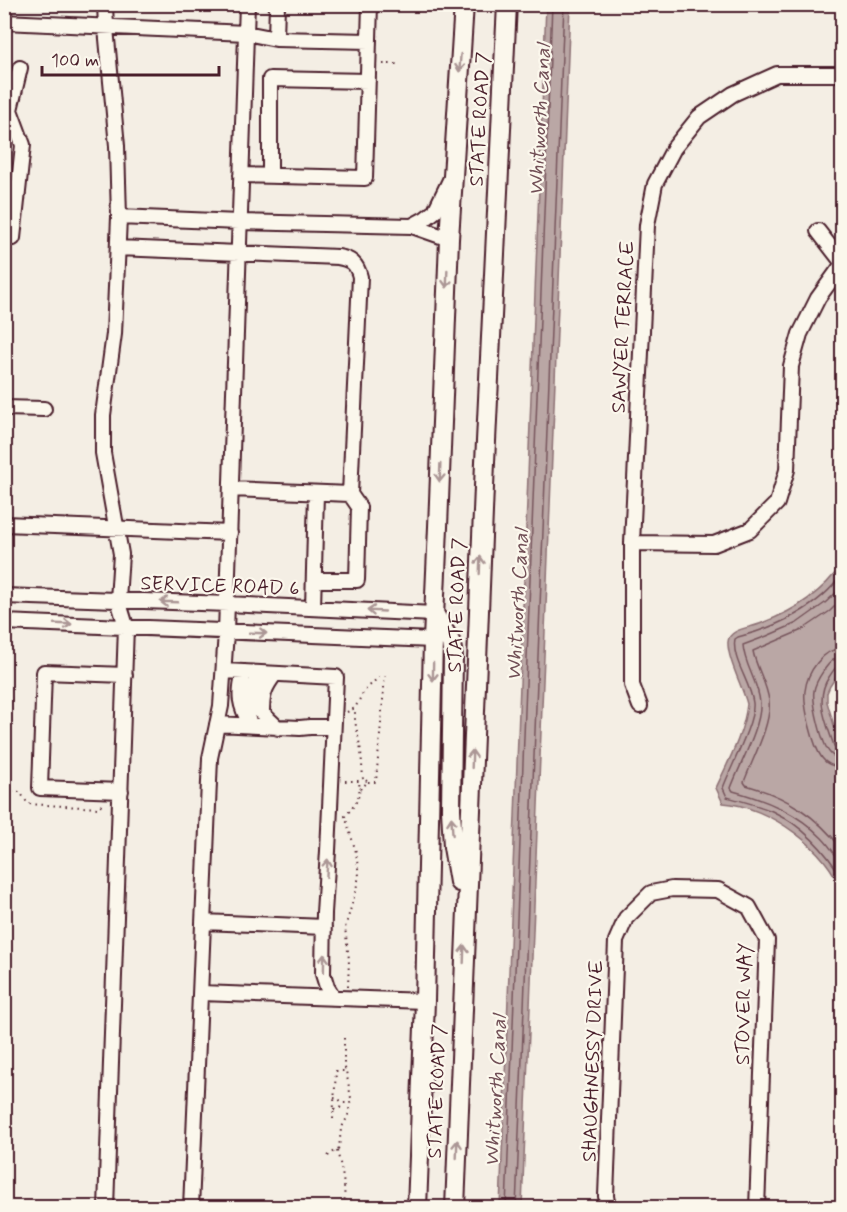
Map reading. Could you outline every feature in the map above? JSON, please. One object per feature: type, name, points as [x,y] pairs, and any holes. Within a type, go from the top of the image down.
[{"type":"main road","name":"STATE ROAD 7","points":[[417,1208],[425,1000],[434,614],[449,239],[464,4]]},
{"type":"main road","name":"STATE ROAD 7","points":[[454,1208],[485,462],[507,4]]},
{"type":"main road","points":[[434,614],[451,643],[453,657],[451,809],[453,847],[465,926]]},
{"type":"street","points":[[105,4],[117,146],[119,217],[114,334],[104,415],[103,453],[120,554],[118,600],[126,626],[106,1208]]},
{"type":"street","points":[[191,1208],[210,758],[221,706],[228,604],[247,4]]},
{"type":"street","points":[[276,39],[277,4]]},
{"type":"street","points":[[241,175],[365,178],[370,4]]},
{"type":"street","points":[[4,22],[246,33],[276,39],[369,41]]},
{"type":"street","points":[[4,238],[13,238],[22,145],[7,110],[20,68]]},
{"type":"street","name":"SAWYER TERRACE","points":[[640,706],[632,685],[632,543],[647,225],[655,184],[674,148],[699,117],[733,94],[777,74],[843,74]]},
{"type":"street","points":[[244,75],[270,79],[368,81]]},
{"type":"street","points":[[270,79],[270,176]]},
{"type":"street","points":[[412,226],[435,212],[453,173]]},
{"type":"street","points":[[119,217],[412,226],[449,239]]},
{"type":"street","points":[[632,543],[714,544],[750,530],[777,503],[787,470],[791,366],[800,334],[818,298],[843,263],[818,231]]},
{"type":"street","points":[[118,248],[345,258],[351,260],[358,270],[360,277],[350,494],[359,507],[357,580],[314,580]]},
{"type":"street","points":[[4,408],[44,409]]},
{"type":"street","points":[[231,489],[350,494]]},
{"type":"street","points":[[313,608],[316,493]]},
{"type":"street","points":[[4,524],[230,533]]},
{"type":"street","name":"SERVICE ROAD 6","points":[[4,596],[434,614]]},
{"type":"street","points":[[4,622],[434,640]]},
{"type":"street","points":[[224,671],[274,676],[336,677],[336,721],[332,762],[323,974],[333,997]]},
{"type":"street","points":[[121,791],[40,788],[44,672],[124,675]]},
{"type":"street","points":[[244,672],[239,701],[251,725]]},
{"type":"street","points":[[274,676],[262,695],[262,712],[278,728]]},
{"type":"street","points":[[217,724],[300,728],[336,721]]},
{"type":"street","name":"STOVER WAY","points":[[626,918],[651,893],[672,889],[718,890],[749,907],[767,940],[757,1208]]},
{"type":"street","name":"SHAUGHNESSY DRIVE","points":[[608,1208],[606,1196],[616,941],[626,918]]},
{"type":"street","points":[[203,922],[324,927]]},
{"type":"street","points":[[201,993],[425,1000]]},
{"type":"path","points":[[391,4],[402,6]]},
{"type":"path","points":[[383,63],[400,64]]},
{"type":"path","points":[[355,708],[363,778],[368,782],[376,782],[385,676]]},
{"type":"path","points":[[336,721],[355,708],[364,691],[379,677]]},
{"type":"path","points":[[340,781],[359,781],[363,778]]},
{"type":"path","points":[[348,990],[349,959],[345,928],[359,876],[356,852],[345,816],[357,803],[359,781]]},
{"type":"path","points":[[360,789],[368,782]]},
{"type":"path","points":[[6,791],[20,792],[28,804],[99,808],[103,802]]},
{"type":"path","points":[[328,1156],[339,1149],[341,1129],[348,1116],[351,1098],[344,1065],[344,1038]]},
{"type":"path","points":[[333,1119],[336,1071],[346,1071]]},
{"type":"path","points":[[334,1098],[339,1099],[342,1104]]},
{"type":"path","points":[[342,1104],[350,1104]]},
{"type":"path","points":[[334,1109],[340,1108],[342,1104]]},
{"type":"path","points":[[337,1150],[346,1196],[345,1208]]},
{"type":"water","points":[[546,5],[570,5],[522,1207],[500,1208]]},
{"type":"water","points":[[842,564],[842,668],[830,686],[827,702],[842,752],[842,893],[824,861],[795,833],[759,812],[723,803],[716,788],[739,736],[747,704],[728,649],[729,637],[737,631],[774,618],[807,600]]},
{"type":"water label","name":"Whitworth Canal","points":[[539,120]]},
{"type":"water label","name":"Whitworth Canal","points":[[517,605]]},
{"type":"water label","name":"Whitworth Canal","points":[[495,1091]]}]
